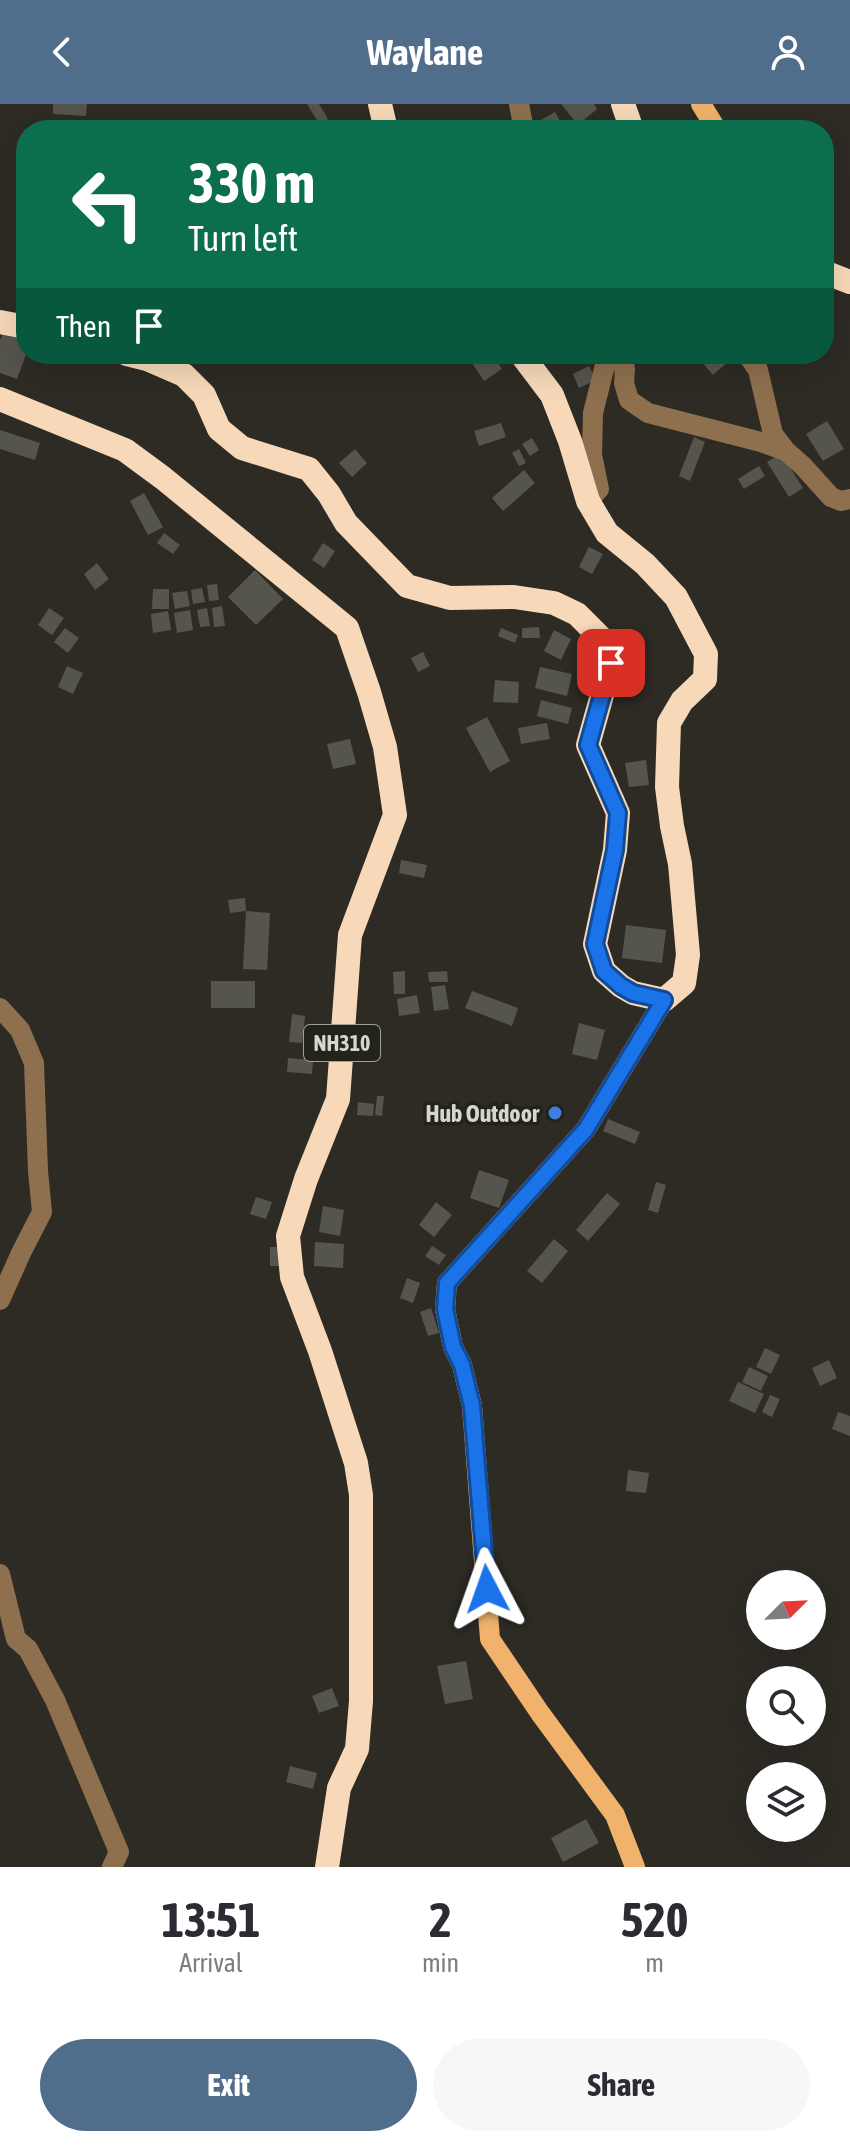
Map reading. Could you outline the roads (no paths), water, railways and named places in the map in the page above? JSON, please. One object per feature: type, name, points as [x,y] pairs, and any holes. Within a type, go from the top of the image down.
[{"type":"highway","points":[[159,364],[184,375],[204,395],[219,429],[242,448],[309,469],[346,523],[407,586],[450,598],[514,597],[554,603],[577,614],[606,643],[611,663],[588,745],[618,813],[615,850],[595,944],[604,971],[621,986],[633,993],[664,1000],[684,983],[688,955],[680,864],[667,787],[669,723],[682,701],[705,679],[706,654],[676,597],[645,564],[607,533],[588,501],[552,395],[529,364]]},
{"type":"highway","name":"NH310","points":[[0,399],[125,450],[347,628],[385,747],[395,815],[350,935],[338,1099],[306,1179],[288,1236],[292,1277],[356,1463],[361,1495],[361,1701],[357,1749],[339,1788],[327,1867]]},
{"type":"main road","points":[[635,1867],[615,1815],[490,1639],[472,1406],[462,1365],[453,1347],[445,1309],[447,1283],[586,1129],[664,1000]]},
{"type":"street","points":[[588,501],[599,489],[592,455],[593,413],[607,364]]},
{"type":"street","points":[[621,364],[625,368],[624,383],[629,400],[648,413],[786,451]]},
{"type":"street","points":[[754,364],[773,434],[831,497],[841,501],[850,499]]},
{"type":"street","points":[[0,1008],[20,1030],[34,1063],[42,1212],[0,1300]]},
{"type":"street","points":[[0,1574],[16,1639],[28,1649],[55,1700],[119,1852],[112,1867]]},
{"type":"place","name":"Hub Outdoor","points":[[555,1113]]}]
